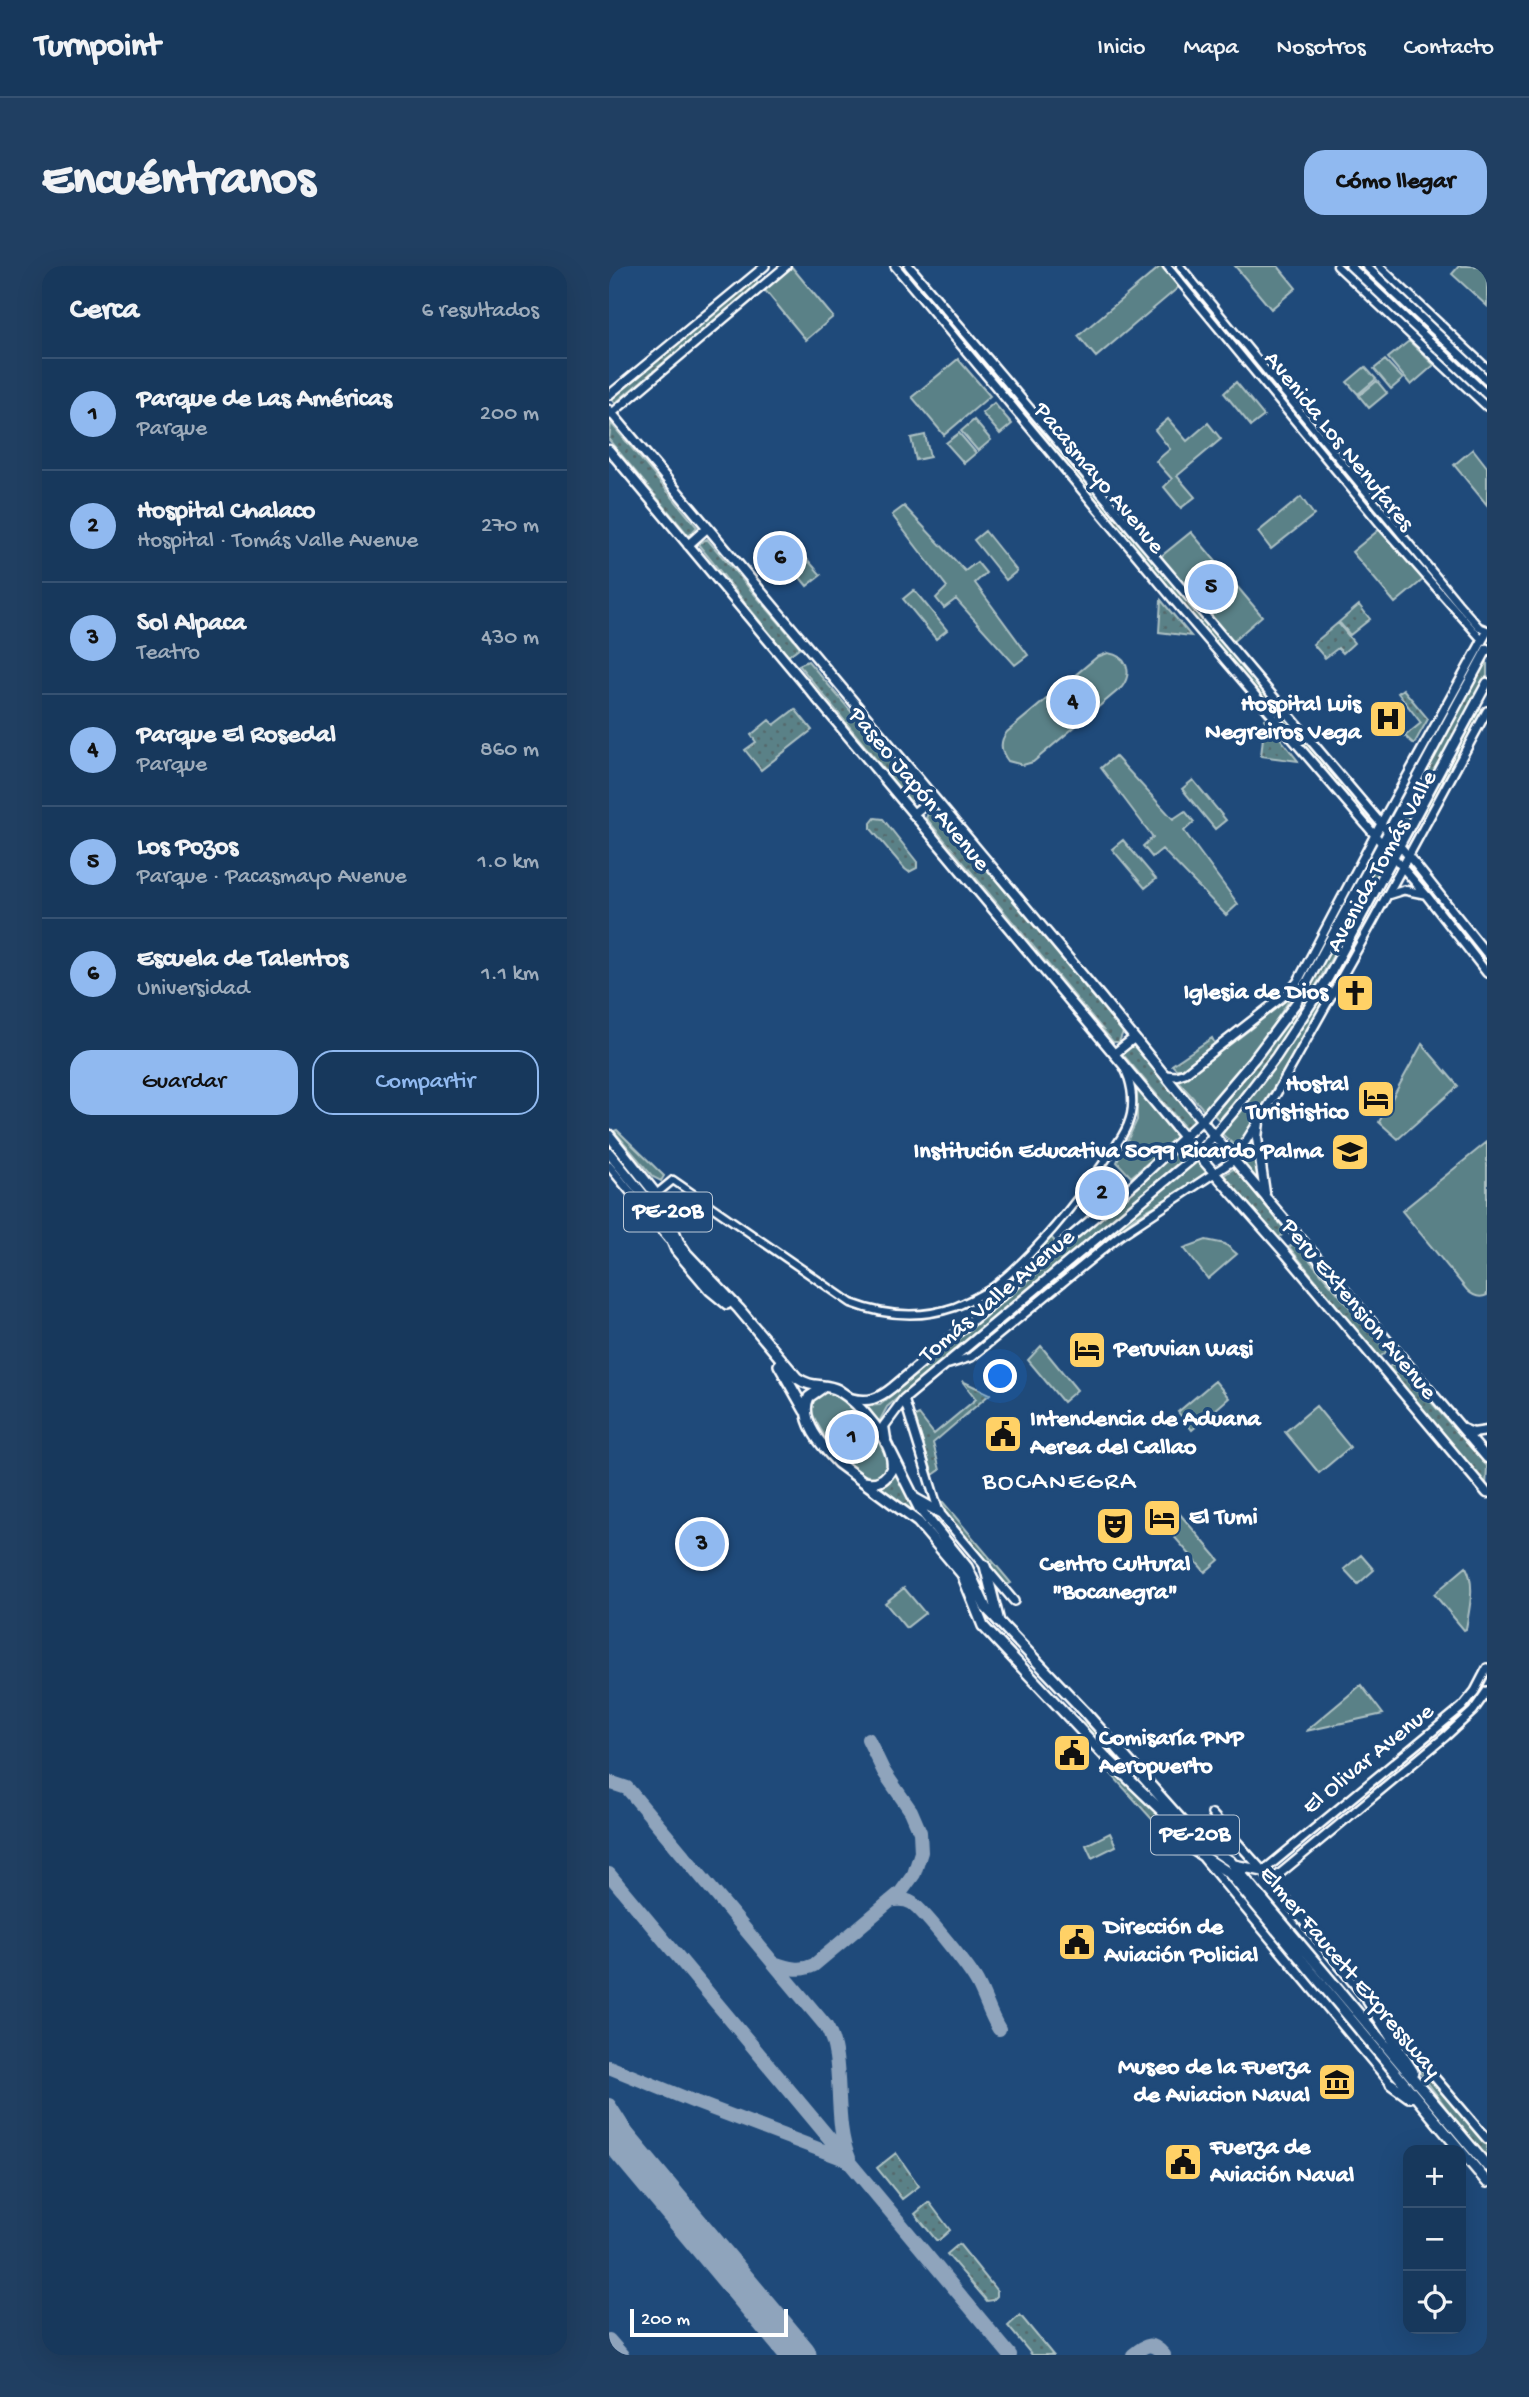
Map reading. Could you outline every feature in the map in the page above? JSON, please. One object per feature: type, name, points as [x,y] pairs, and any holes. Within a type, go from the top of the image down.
[{"type":"highway","name":"PE-20B","points":[[609,1135],[657,1193],[686,1253],[739,1309],[797,1378],[809,1385],[833,1388],[847,1397],[863,1412],[890,1450]]},
{"type":"highway","name":"PE-20B","points":[[609,1153],[663,1219],[672,1243],[710,1290],[731,1308],[775,1360],[789,1380],[814,1432],[828,1452],[862,1481]]},
{"type":"highway","points":[[806,1412],[809,1397],[822,1388]]},
{"type":"highway","points":[[862,1481],[874,1483],[885,1478],[893,1464],[890,1450]]},
{"type":"highway","name":"Elmer Faucett Expressway","points":[[890,1450],[926,1517],[967,1567],[986,1608],[1200,1841],[1233,1865],[1487,2166]]},
{"type":"highway","name":"Elmer Faucett Expressway","points":[[862,1481],[918,1522],[962,1574],[983,1626],[1107,1758],[1161,1810],[1192,1849],[1230,1873],[1455,2145]]},
{"type":"highway","points":[[914,1498],[939,1512]]},
{"type":"highway","points":[[985,1566],[1000,1623]]},
{"type":"highway","points":[[1233,1865],[1267,1868]]},
{"type":"highway","points":[[1368,2001],[1428,2097]]},
{"type":"highway","points":[[1391,2084],[1404,2092],[1429,2120],[1439,2125]]},
{"type":"highway","name":"Elmer Faucett Expressway","points":[[1466,2158],[1487,2182]]},
{"type":"main road","points":[[609,395],[765,266]]},
{"type":"main road","points":[[610,413],[786,266]]},
{"type":"main road","name":"Pacasmayo Avenue","points":[[895,266],[1183,611],[1427,896],[1487,974]]},
{"type":"main road","name":"Pacasmayo Avenue","points":[[909,266],[1487,954]]},
{"type":"main road","points":[[1350,266],[1487,396]]},
{"type":"main road","points":[[1366,266],[1487,380]]},
{"type":"main road","points":[[988,377],[996,370]]},
{"type":"main road","name":"Paseo Japón Avenue","points":[[610,413],[1215,1135]]},
{"type":"main road","name":"Paseo Japón Avenue","points":[[609,450],[1198,1154]]},
{"type":"main road","points":[[688,545],[707,528]]},
{"type":"main road","points":[[1183,611],[1193,603]]},
{"type":"main road","name":"Avenida Tomás Valle","points":[[1382,844],[1485,645],[1487,631]]},
{"type":"main road","name":"Avenida Tomás Valle","points":[[1165,1075],[1185,1073],[1290,991],[1299,981],[1380,826],[1485,645]]},
{"type":"main road","name":"Tomás Valle Avenue","points":[[890,1450],[884,1426],[904,1399],[1198,1154],[1259,1079],[1328,978],[1487,683]]},
{"type":"main road","name":"Avenida Tomás Valle","points":[[949,1364],[971,1357],[1119,1236],[1234,1160],[1259,1122],[1387,895],[1487,711]]},
{"type":"main road","points":[[1299,748],[1308,740]]},
{"type":"main road","points":[[913,814],[933,798]]},
{"type":"main road","name":"Tomás Valle Avenue","points":[[847,1397],[863,1401],[879,1398],[1133,1185],[1202,1120],[1254,1059],[1296,1003],[1382,844]]},
{"type":"main road","points":[[1387,895],[1404,890],[1427,896]]},
{"type":"main road","points":[[1117,1057],[1134,1038]]},
{"type":"main road","points":[[1259,1122],[1257,1138],[1266,1196]]},
{"type":"main road","name":"Peru Extension Avenue","points":[[1215,1135],[1487,1458]]},
{"type":"main road","name":"Peru Extension Avenue","points":[[1198,1154],[1487,1493]]},
{"type":"main road","points":[[609,1166],[672,1243]]},
{"type":"main road","points":[[995,1286],[1003,1294]]},
{"type":"main road","points":[[904,1399],[939,1512],[1014,1601]]},
{"type":"main road","points":[[1462,1429],[1473,1433],[1487,1431]]},
{"type":"main road","name":"El Olivar Avenue","points":[[1267,1868],[1462,1707],[1475,1691],[1487,1668]]},
{"type":"main road","name":"El Olivar Avenue","points":[[1271,1881],[1473,1712],[1487,1691]]},
{"type":"main road","points":[[1406,1755],[1413,1763]]},
{"type":"main road","points":[[1384,1773],[1392,1781]]},
{"type":"main road","points":[[1364,1790],[1371,1798]]},
{"type":"main road","points":[[1212,1814],[1267,1868],[1279,1875]]},
{"type":"main road","points":[[1316,1828],[1324,1837]]},
{"type":"main road","points":[[1201,1855],[1391,2084]]},
{"type":"main road","points":[[1267,1868],[1271,1881],[1368,2001],[1487,2139]]},
{"type":"street","name":"Avenida Los Nenufares","points":[[1167,266],[1380,524],[1485,645]]},
{"type":"street","name":"Avenida Los Nenufares","points":[[1180,266],[1450,593],[1479,627],[1487,631]]},
{"type":"street","points":[[1337,266],[1487,407]]},
{"type":"street","points":[[1379,266],[1487,368]]},
{"type":"street","points":[[649,1200],[673,1180],[851,1303],[870,1311],[894,1315],[933,1312],[953,1307],[995,1286],[1016,1267],[1056,1225],[1121,1138],[1131,1114],[1132,1093],[1126,1072],[1117,1057]]},
{"type":"green space","points":[[791,266],[833,317],[806,340],[764,289]]},
{"type":"green space","points":[[1161,266],[1179,287],[1096,357],[1078,336]]},
{"type":"green space","points":[[1235,266],[1278,266],[1296,288],[1271,309]]},
{"type":"green space","points":[[1341,266],[1346,266],[1487,399],[1487,404]]},
{"type":"green space","points":[[1358,266],[1363,266],[1487,384],[1487,391]]},
{"type":"green space","points":[[1459,266],[1487,266],[1487,306],[1452,274]]},
{"type":"green space","points":[[755,279],[759,283],[615,403],[612,399]]},
{"type":"green space","points":[[942,305],[1380,826],[1374,835],[934,312]]},
{"type":"green space","points":[[1409,341],[1434,365],[1411,385],[1388,358]]},
{"type":"green space","points":[[958,359],[990,396],[944,435],[912,397]]},
{"type":"green space","points":[[1385,360],[1403,379],[1391,389],[1374,369]]},
{"type":"green space","points":[[1365,367],[1376,379],[1358,394],[1347,382]]},
{"type":"green space","points":[[1377,381],[1387,393],[1369,408],[1359,396]]},
{"type":"green space","points":[[1236,382],[1264,416],[1251,426],[1224,393]]},
{"type":"green space","points":[[994,403],[1012,424],[1000,434],[982,413]]},
{"type":"green space","points":[[1168,419],[1187,441],[1208,423],[1221,439],[1177,476],[1195,497],[1181,508],[1164,487],[1172,479],[1156,461],[1170,449],[1155,430]]},
{"type":"green space","points":[[974,420],[991,440],[978,451],[961,431]]},
{"type":"green space","points":[[611,423],[697,527],[689,536],[609,440]]},
{"type":"green space","points":[[959,433],[976,453],[964,463],[946,443]]},
{"type":"green space","points":[[925,435],[930,457],[916,460],[911,438]]},
{"type":"green space","points":[[1473,449],[1487,467],[1487,505],[1454,465]]},
{"type":"green space","points":[[1301,497],[1314,515],[1271,549],[1258,532]]},
{"type":"green space","points":[[904,506],[965,571],[977,562],[986,573],[975,583],[1028,655],[1015,665],[956,599],[944,608],[936,598],[947,587],[892,515]]},
{"type":"green space","points":[[1380,529],[1424,579],[1395,603],[1352,552]]},
{"type":"green space","points":[[985,531],[1017,571],[1006,580],[974,540]]},
{"type":"green space","points":[[1191,532],[1262,616],[1231,643],[1159,558]]},
{"type":"green space","points":[[707,539],[800,647],[788,656],[698,544]]},
{"type":"green space","points":[[806,558],[821,575],[807,586],[793,569]]},
{"type":"green space","points":[[914,590],[947,630],[936,639],[903,599]]},
{"type":"green space","points":[[1161,600],[1191,636],[1159,632]]},
{"type":"green space","points":[[1359,605],[1370,619],[1350,635],[1339,622]]},
{"type":"green space","points":[[1338,623],[1354,643],[1343,653],[1338,648],[1325,658],[1313,644]]},
{"type":"green space","points":[[1108,653],[1124,661],[1127,676],[1122,687],[1033,762],[1023,765],[1008,761],[1001,747],[1007,732],[1097,657]]},
{"type":"green space","points":[[1487,657],[1487,676],[1402,832],[1397,826]]},
{"type":"green space","points":[[808,661],[919,791],[921,798],[910,801],[799,665]]},
{"type":"green space","points":[[1403,689],[1428,719],[1414,744],[1405,736],[1421,723],[1398,693]]},
{"type":"green space","points":[[1480,708],[1484,710],[1425,818],[1419,815]]},
{"type":"green space","points":[[795,709],[812,730],[761,770],[745,750],[756,742],[751,735],[769,720],[774,725]]},
{"type":"green space","points":[[1265,719],[1298,761],[1261,756]]},
{"type":"green space","points":[[1115,756],[1173,819],[1185,811],[1194,822],[1184,831],[1238,904],[1226,915],[1162,849],[1152,857],[1143,846],[1153,837],[1101,768]]},
{"type":"green space","points":[[1193,780],[1226,820],[1215,829],[1182,789]]},
{"type":"green space","points":[[930,809],[937,810],[1123,1032],[1119,1042],[1113,1042],[926,818]]},
{"type":"green space","points":[[875,818],[883,819],[917,862],[917,868],[909,872],[905,869],[871,829]]},
{"type":"green space","points":[[1123,840],[1156,879],[1145,888],[1112,849]]},
{"type":"green space","points":[[1384,854],[1387,859],[1300,1014],[1271,1058],[1219,1120],[1214,1115],[1293,1013],[1378,859]]},
{"type":"green space","points":[[1411,863],[1487,961],[1487,969],[1408,868]]},
{"type":"green space","points":[[1326,991],[1330,993],[1237,1148],[1221,1133],[1285,1052]]},
{"type":"green space","points":[[1294,993],[1257,1049],[1205,1111],[1177,1080],[1185,1078]]},
{"type":"green space","points":[[1212,1038],[1215,1044],[1182,1069],[1176,1069],[1172,1065]]},
{"type":"green space","points":[[1131,1042],[1198,1120],[1186,1129],[1120,1051]]},
{"type":"green space","points":[[1422,1044],[1458,1086],[1398,1139],[1379,1122]]},
{"type":"green space","points":[[1137,1088],[1177,1138],[1131,1177],[1117,1162],[1137,1120]]},
{"type":"green space","points":[[617,1130],[664,1176],[661,1181],[653,1177],[614,1131]]},
{"type":"green space","points":[[1253,1134],[1259,1182],[1241,1159]]},
{"type":"green space","points":[[1487,1142],[1487,1295],[1479,1297],[1467,1290],[1402,1211]]},
{"type":"green space","points":[[1182,1147],[1188,1155],[887,1407],[879,1422],[866,1406],[880,1405]]},
{"type":"green space","points":[[1196,1158],[1209,1173],[1134,1218],[970,1354],[965,1355]]},
{"type":"green space","points":[[1235,1168],[1286,1231],[1278,1239],[1224,1175]]},
{"type":"green space","points":[[1051,1237],[1057,1244],[1008,1285],[1001,1284]]},
{"type":"green space","points":[[1206,1240],[1225,1244],[1237,1254],[1208,1279],[1184,1248]]},
{"type":"green space","points":[[1295,1243],[1387,1351],[1379,1358],[1289,1247]]},
{"type":"green space","points":[[1041,1346],[1077,1390],[1063,1402],[1028,1360]]},
{"type":"green space","points":[[1396,1362],[1487,1466],[1486,1488],[1389,1367]]},
{"type":"green space","points":[[962,1381],[990,1394],[933,1443],[940,1470],[933,1475],[915,1417],[919,1415],[934,1434],[976,1399]]},
{"type":"green space","points":[[1215,1381],[1229,1398],[1192,1430],[1178,1412]]},
{"type":"green space","points":[[824,1390],[844,1399],[873,1430],[889,1463],[881,1476],[870,1477],[859,1472],[838,1454],[820,1429],[810,1407],[815,1395]]},
{"type":"green space","points":[[1316,1406],[1350,1447],[1319,1473],[1285,1432]]},
{"type":"green space","points":[[896,1473],[921,1519],[879,1486]]},
{"type":"green space","points":[[937,1495],[1011,1583],[1003,1584],[942,1511]]},
{"type":"green space","points":[[1179,1513],[1219,1560],[1205,1572],[1164,1525]]},
{"type":"green space","points":[[1361,1555],[1374,1570],[1358,1584],[1344,1569]]},
{"type":"green space","points":[[1466,1567],[1471,1590],[1464,1630],[1434,1594]]},
{"type":"green space","points":[[904,1588],[925,1613],[906,1628],[885,1603]]},
{"type":"green space","points":[[1361,1685],[1383,1714],[1306,1731]]},
{"type":"green space","points":[[1079,1722],[1089,1723],[1168,1812]]},
{"type":"green space","points":[[1107,1762],[1168,1822],[1159,1827],[1103,1765]]},
{"type":"green space","points":[[1110,1833],[1116,1846],[1092,1858],[1086,1845]]},
{"type":"green space","points":[[1394,2038],[1487,2145],[1487,2159],[1454,2118]]},
{"type":"green space","points":[[896,2153],[919,2186],[902,2199],[877,2168]]},
{"type":"green space","points":[[929,2202],[950,2230],[939,2240],[936,2240],[915,2214]]},
{"type":"green space","points":[[959,2244],[997,2291],[993,2300],[987,2301],[947,2254]]},
{"type":"green space","points":[[1020,2315],[1053,2355],[1032,2355],[1008,2326]]},
{"type":"taxiway","points":[[774,1963],[799,1969],[814,1965],[901,1892],[914,1874],[921,1852],[920,1832],[911,1811],[884,1772],[868,1739]]},
{"type":"taxiway","points":[[609,1782],[627,1788],[826,2026],[836,2055],[841,2126],[849,2158]]},
{"type":"taxiway","points":[[609,1874],[1010,2355]]},
{"type":"taxiway","points":[[890,1901],[912,1903],[936,1928],[974,1977],[999,2029]]},
{"type":"taxiway","points":[[609,2067],[842,2158]]},
{"type":"taxiway","points":[[609,2105],[666,2195]]},
{"type":"taxiway","points":[[609,2340],[622,2355]]},
{"type":"taxiway","points":[[1133,2355],[1149,2346],[1164,2355]]},
{"type":"runway","points":[[609,2128],[799,2355]]},
{"type":"place","name":"Escuela de Talentos","points":[[780,558]]},
{"type":"place","name":"Los Pozos","points":[[1211,587]]},
{"type":"place","name":"Parque El Rosedal","points":[[1073,702]]},
{"type":"place","name":"Hospital Luis Negreiros Vega","points":[[1388,719]]},
{"type":"place","name":"Iglesia de Dios","points":[[1355,993]]},
{"type":"place","name":"Hostal Turististico","points":[[1376,1099]]},
{"type":"place","name":"Institución Educativa 5099 Ricardo Palma","points":[[1350,1152]]},
{"type":"place","name":"Hospital Chalaco","points":[[1102,1193]]},
{"type":"place","name":"Peruvian Wasi","points":[[1087,1350]]},
{"type":"place","name":"Intendencia de Aduana Aerea del Callao","points":[[1003,1434]]},
{"type":"place","name":"Parque de Las Américas","points":[[852,1437]]},
{"type":"place","name":"El Tumi","points":[[1162,1518]]},
{"type":"place","name":"Centro Cultural \"Bocanegra\"","points":[[1115,1526]]},
{"type":"place","name":"Sol Alpaca","points":[[702,1544]]},
{"type":"place","name":"Comisaría PNP Aeropuerto","points":[[1072,1753]]},
{"type":"place","name":"Dirección de Aviación Policial","points":[[1077,1942]]},
{"type":"place","name":"Museo de la Fuerza de Aviacion Naval","points":[[1337,2082]]},
{"type":"place","name":"Fuerza de Aviación Naval","points":[[1183,2162]]},
{"type":"district","name":"BOCANEGRA","points":[[1060,1483]]}]
